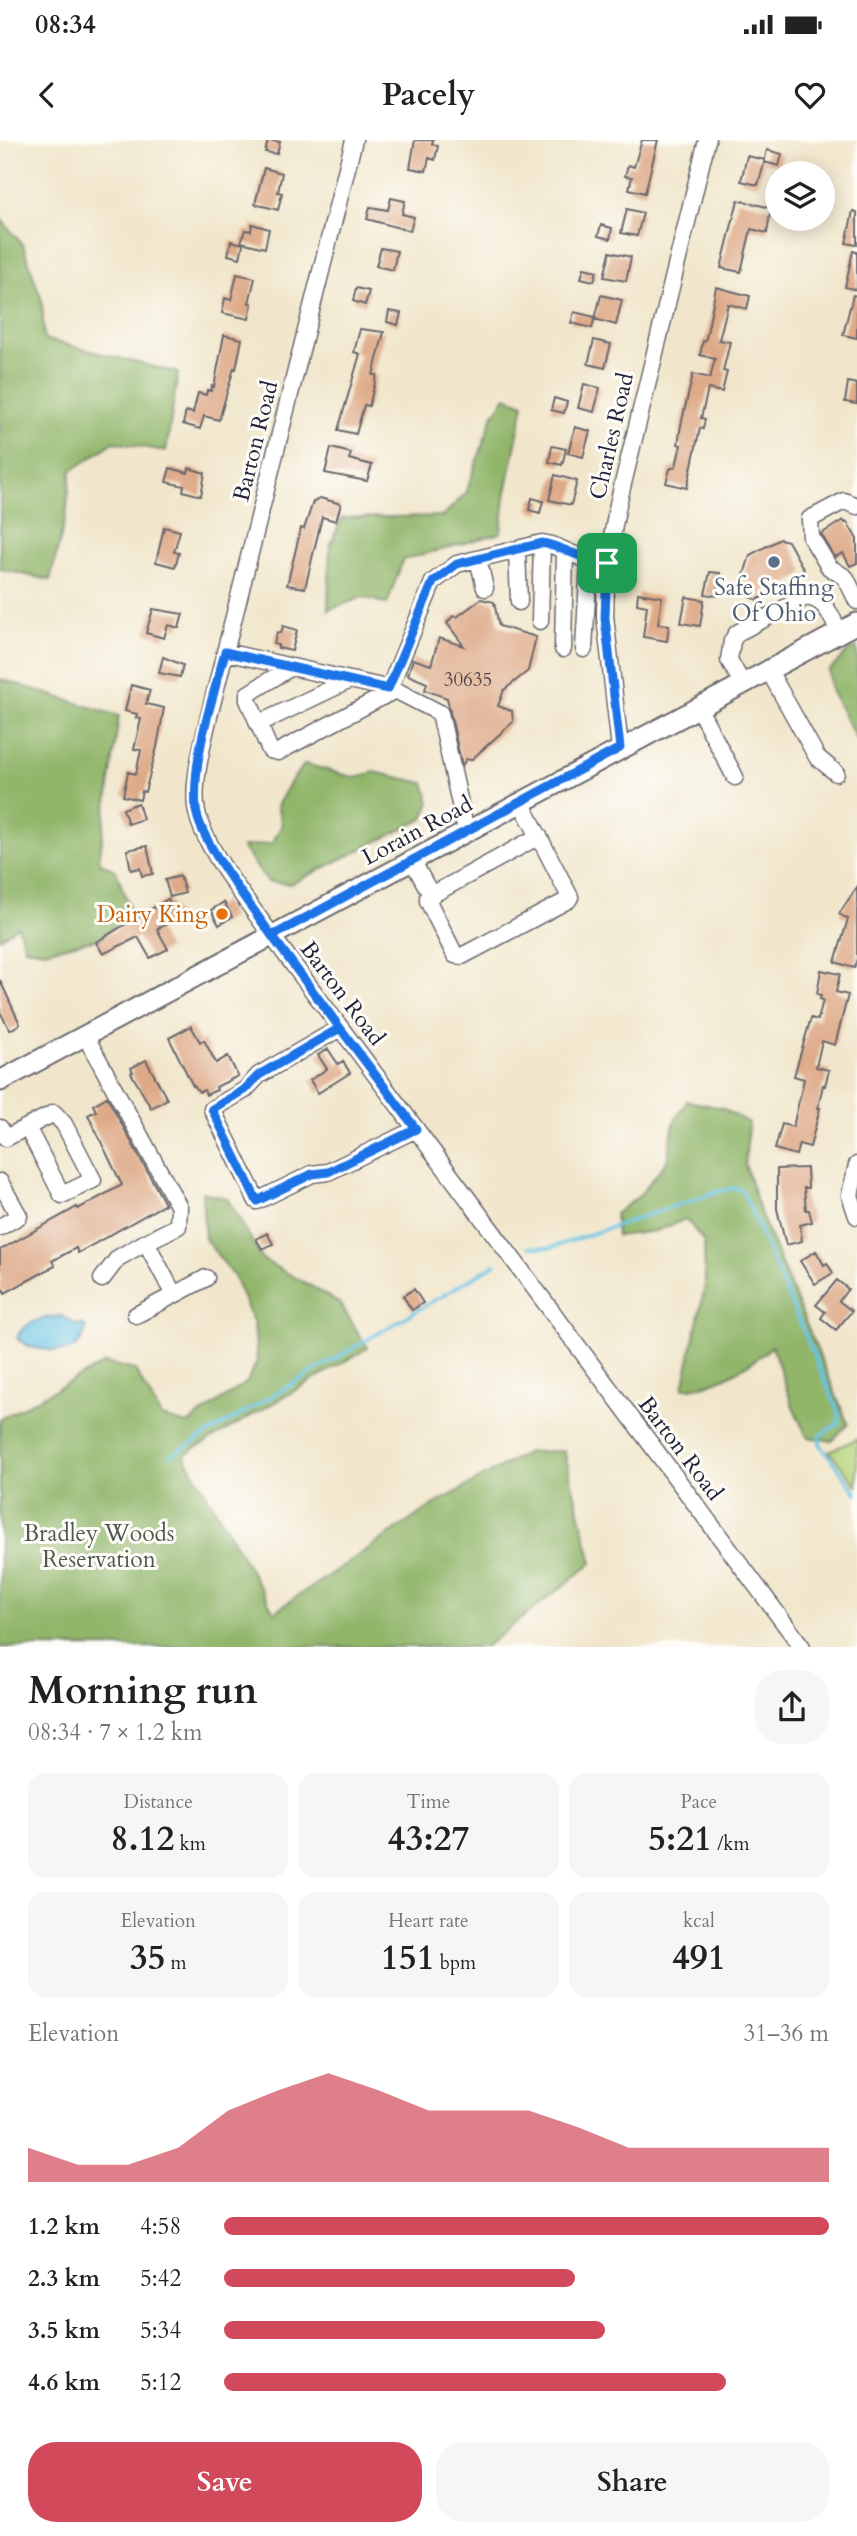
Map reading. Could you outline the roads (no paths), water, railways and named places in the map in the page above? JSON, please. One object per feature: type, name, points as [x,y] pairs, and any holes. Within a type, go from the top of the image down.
[{"type":"main road","name":"Lorain Road","points":[[0,1081],[857,623]]},
{"type":"street","name":"Barton Road","points":[[354,140],[198,763],[196,811],[209,842],[228,874],[272,936],[802,1647]]},
{"type":"street","name":"Charles Road","points":[[620,748],[605,618],[607,563],[618,504],[707,140]]},
{"type":"street","points":[[857,506],[844,501],[810,519],[811,537],[829,567],[846,578],[857,601]]},
{"type":"street","points":[[291,667],[248,694],[248,700],[270,750],[278,752],[392,689],[433,582],[457,564],[542,543],[589,561],[607,563]]},
{"type":"street","points":[[540,621],[542,543]]},
{"type":"street","points":[[517,550],[519,602]]},
{"type":"street","points":[[563,649],[565,551]]},
{"type":"street","points":[[478,559],[485,588]]},
{"type":"street","points":[[584,649],[589,561]]},
{"type":"street","points":[[742,683],[729,660],[732,641],[737,633],[806,597],[815,598],[825,605],[839,632]]},
{"type":"street","points":[[586,618],[605,618]]},
{"type":"street","points":[[225,652],[392,689],[440,713],[466,831]]},
{"type":"street","points":[[768,669],[817,757],[836,773]]},
{"type":"street","points":[[258,723],[350,680]]},
{"type":"street","points":[[698,707],[735,777]]},
{"type":"street","points":[[412,860],[429,891],[428,901],[455,955],[462,956],[568,900],[570,897],[520,802]]},
{"type":"street","points":[[428,897],[539,836]]},
{"type":"street","points":[[340,1028],[259,1075],[244,1090],[212,1109],[257,1201],[312,1174],[328,1172],[416,1129]]},
{"type":"street","points":[[85,1035],[179,1207],[178,1226],[118,1258],[102,1279]]},
{"type":"street","points":[[2,1135],[27,1127],[54,1113],[64,1124],[93,1180],[62,1195],[27,1127]]},
{"type":"street","points":[[857,1165],[850,1195],[857,1216]]},
{"type":"street","points":[[0,1182],[19,1216],[0,1227]]},
{"type":"street","points":[[146,1242],[174,1295]]},
{"type":"street","points":[[136,1315],[206,1278]]},
{"type":"water","points":[[61,1316],[86,1328],[75,1347],[62,1351],[45,1350],[28,1345],[17,1338],[29,1324]]},
{"type":"waterway","points":[[529,1247],[550,1248],[719,1191],[736,1188],[743,1192],[839,1413],[839,1423],[819,1436],[820,1444],[857,1494]]},
{"type":"waterway","points":[[170,1456],[496,1264]]},
{"type":"place","name":"Safe Staffing Of Ohio","points":[[774,562]]},
{"type":"place","name":"Dairy King","points":[[222,914]]},
{"type":"park label","name":"Bradley Woods Reservation","points":[[99,1546]]}]
